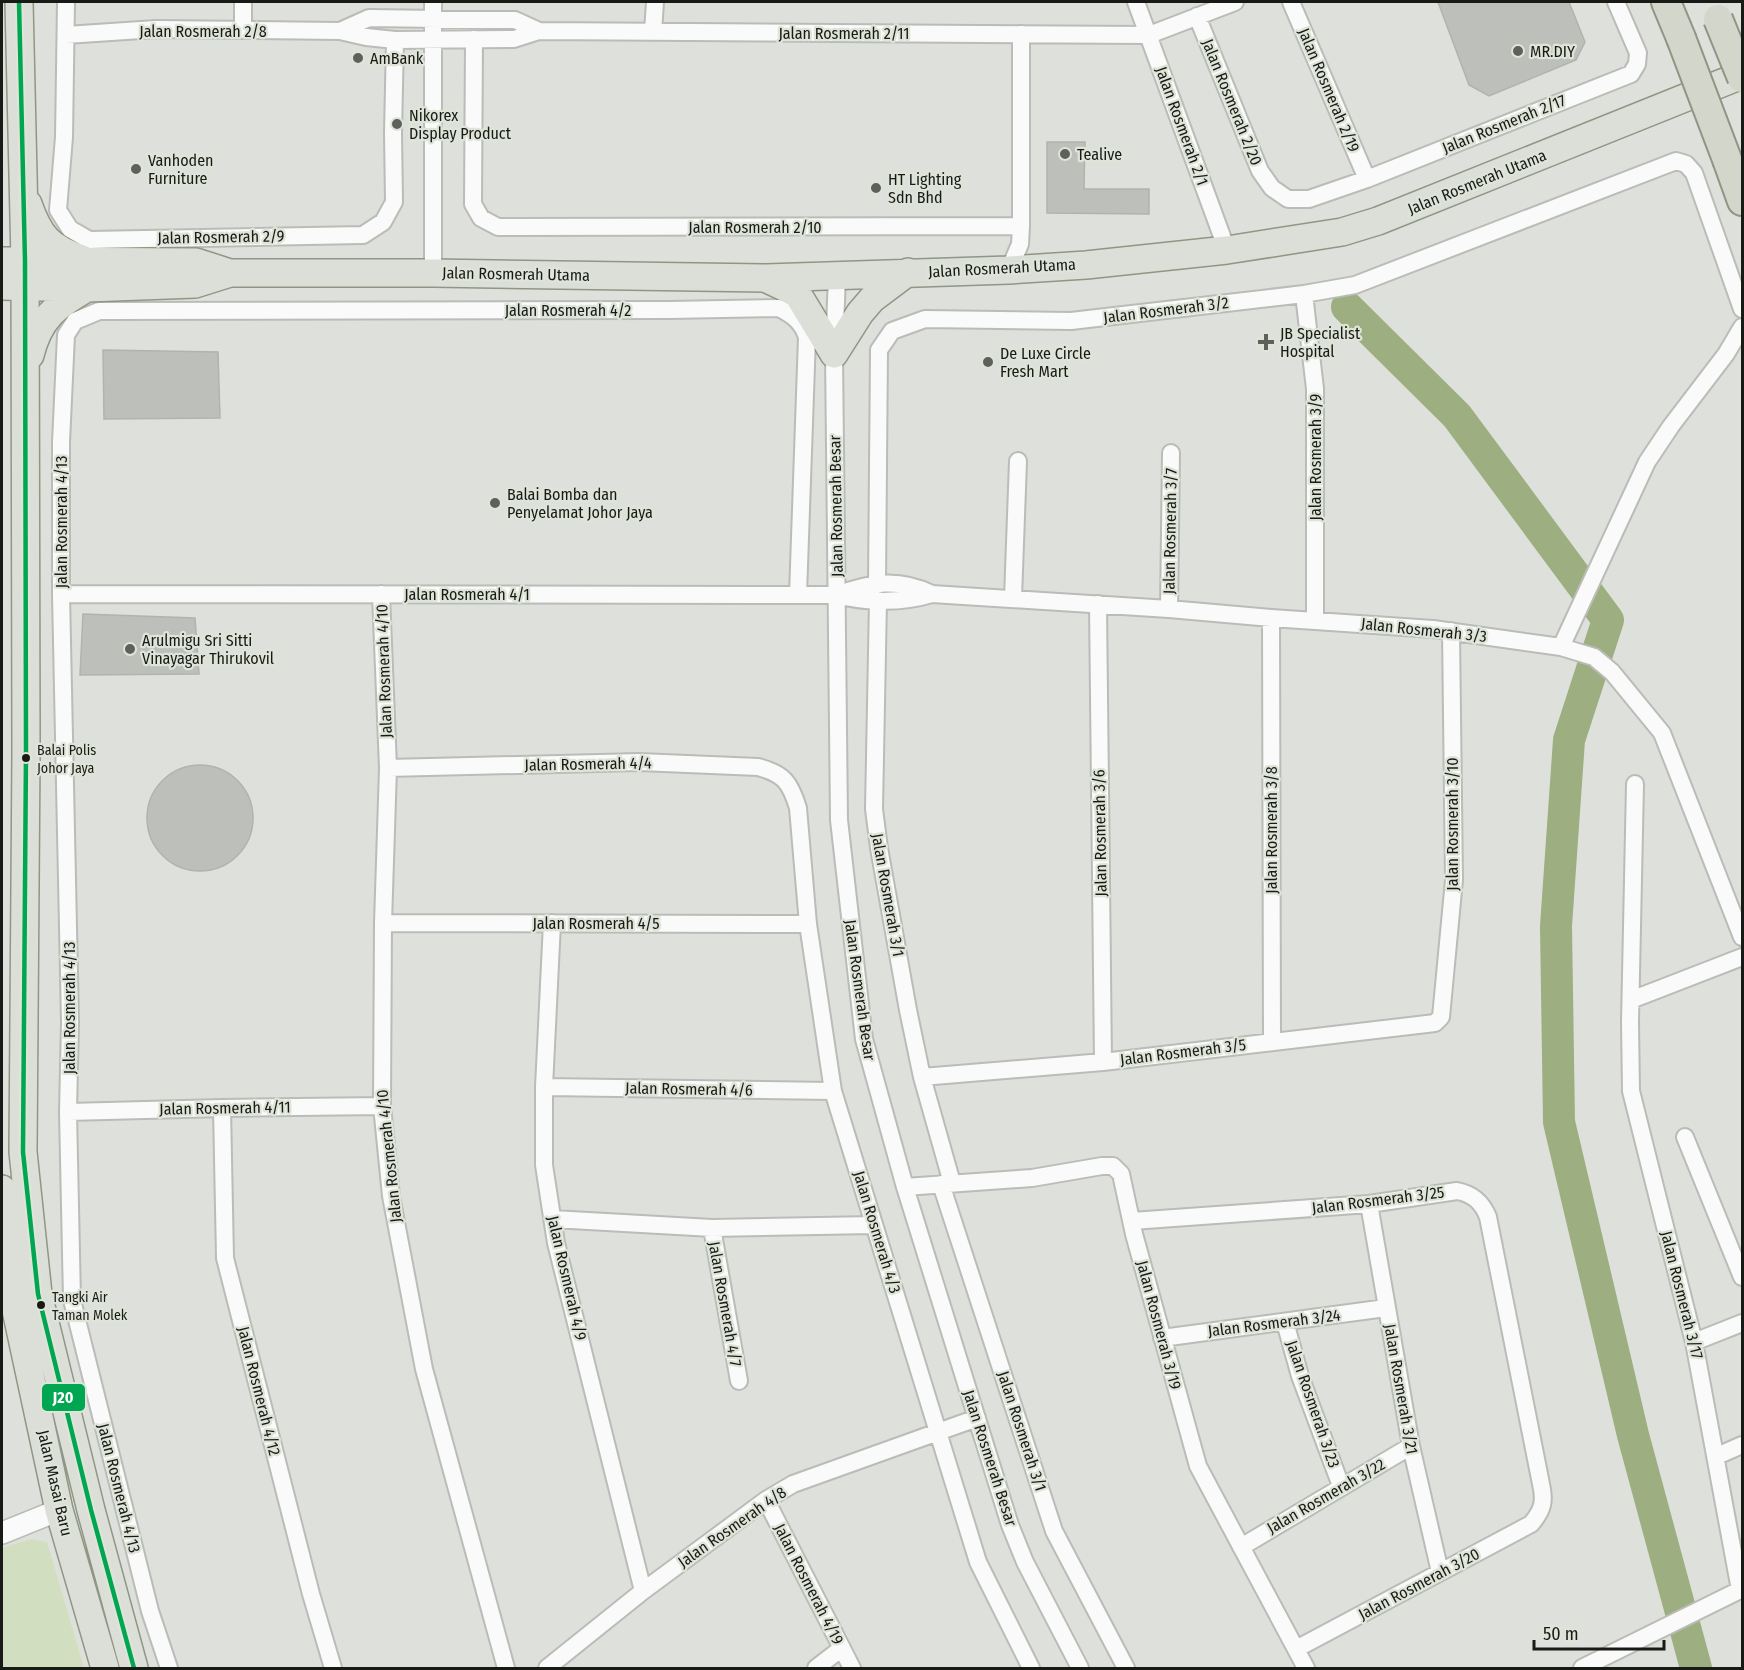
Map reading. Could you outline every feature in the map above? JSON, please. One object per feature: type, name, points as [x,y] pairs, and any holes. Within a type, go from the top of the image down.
[{"type":"highway","points":[[1666,2],[1743,201]]},
{"type":"highway","points":[[1715,10],[1743,77]]},
{"type":"main road","name":"Jalan Masai Baru","points":[[19,2],[23,189],[13,274],[25,378],[26,752],[23,1152],[38,1294],[103,1556],[134,1668]]},
{"type":"main road","name":"Jalan Rosmerah Utama","points":[[13,274],[87,288],[195,284],[230,273],[433,273],[766,278],[1009,270],[1086,265],[1227,250],[1342,232],[1378,221],[1743,77]]},
{"type":"main road","points":[[23,189],[34,224],[45,240],[66,254],[89,261]]},
{"type":"main road","name":"Jalan Rosmerah Utama","points":[[13,274],[89,261],[196,262],[230,273]]},
{"type":"main road","points":[[766,278],[797,293],[834,354],[860,313],[873,299],[908,272]]},
{"type":"main road","points":[[25,378],[39,329],[51,312],[64,301],[87,288]]},
{"type":"main road","name":"Jalan Masai Baru","points":[[2,1189],[10,1282],[59,1510],[105,1668]]},
{"type":"main road","points":[[59,1510],[74,1512],[86,1521],[103,1556]]},
{"type":"street","name":"Jalan Rosmerah 2/9","points":[[66,2],[64,137],[58,210],[70,230],[89,240],[363,235],[383,222],[394,202],[395,40]]},
{"type":"street","points":[[243,2],[243,30]]},
{"type":"street","points":[[433,2],[433,273]]},
{"type":"street","points":[[653,32],[655,2]]},
{"type":"street","name":"Jalan Rosmerah 2/1","points":[[1136,2],[1227,250]]},
{"type":"street","points":[[1149,35],[1235,2]]},
{"type":"street","name":"Jalan Rosmerah 2/19","points":[[1291,2],[1367,179]]},
{"type":"street","name":"Jalan Rosmerah 2/17","points":[[1302,199],[1367,179],[1631,74],[1637,64],[1638,53],[1616,2]]},
{"type":"street","name":"Jalan Rosmerah 2/20","points":[[1197,16],[1260,171],[1272,188],[1288,199],[1302,199]]},
{"type":"street","name":"Jalan Rosmerah 2/8","points":[[340,31],[369,18],[433,19]]},
{"type":"street","name":"Jalan Rosmerah 2/11","points":[[433,19],[514,20],[539,31]]},
{"type":"street","name":"Jalan Rosmerah 2/8","points":[[66,35],[156,29],[340,31],[395,40],[432,39]]},
{"type":"street","name":"Jalan Rosmerah 2/11","points":[[432,39],[514,39],[539,31],[1149,35]]},
{"type":"street","points":[[1009,270],[1020,244],[1021,226],[1022,34]]},
{"type":"street","name":"Jalan Rosmerah 2/10","points":[[474,39],[473,204],[481,219],[498,227],[1021,226]]},
{"type":"street","name":"Jalan Rosmerah 3/2","points":[[878,592],[879,350],[892,331],[925,319],[1071,321],[1304,294],[1355,285],[1676,161],[1686,164],[1694,173],[1743,309]]},
{"type":"street","name":"Jalan Rosmerah Besar","points":[[837,275],[834,354],[839,820],[862,1027],[867,1053],[905,1187],[1010,1525],[1025,1562],[1080,1668]]},
{"type":"street","name":"Jalan Rosmerah 3/9","points":[[1304,294],[1315,388],[1315,620]]},
{"type":"street","name":"Jalan Rosmerah 4/2","points":[[66,335],[75,321],[99,311],[779,308],[792,314],[804,327],[807,337],[798,595]]},
{"type":"street","points":[[1561,647],[1647,462],[1743,327]]},
{"type":"street","name":"Jalan Rosmerah 4/13","points":[[66,335],[61,442],[61,594],[70,1022],[68,1112],[72,1300],[150,1611],[169,1668]]},
{"type":"street","name":"Jalan Rosmerah 3/7","points":[[1169,609],[1171,453]]},
{"type":"street","points":[[1013,598],[1018,461]]},
{"type":"street","name":"Jalan Rosmerah 3/3","points":[[837,595],[857,587],[878,592],[913,585],[932,594],[1169,609],[1451,631],[1561,647],[1594,657],[1612,672],[1662,733],[1743,937]]},
{"type":"street","name":"Jalan Rosmerah 3/1","points":[[878,592],[874,809],[881,860],[922,1077],[947,1184],[1054,1531],[1126,1668]]},
{"type":"street","name":"Jalan Rosmerah 4/1","points":[[61,594],[837,595]]},
{"type":"street","name":"Jalan Rosmerah 4/10","points":[[381,594],[388,768],[383,923],[382,1106],[391,1196],[407,1290],[424,1369],[506,1668]]},
{"type":"street","name":"Jalan Rosmerah 3/6","points":[[1098,604],[1102,1062]]},
{"type":"street","name":"Jalan Rosmerah 3/8","points":[[1271,618],[1272,1042]]},
{"type":"street","name":"Jalan Rosmerah 3/10","points":[[1441,1017],[1454,880],[1451,631]]},
{"type":"street","name":"Jalan Rosmerah 4/4","points":[[388,768],[640,762],[758,767],[772,771],[785,779]]},
{"type":"street","name":"Jalan Rosmerah 4/3","points":[[785,779],[793,791],[798,808],[808,924],[833,1091],[978,1563],[1031,1668]]},
{"type":"street","name":"Jalan Rosmerah 3/17","points":[[1635,784],[1631,1091],[1694,1342],[1742,1589]]},
{"type":"street","name":"Jalan Rosmerah 4/5","points":[[383,923],[808,924]]},
{"type":"street","name":"Jalan Rosmerah 4/9","points":[[552,923],[544,1087],[544,1165],[556,1243],[643,1591]]},
{"type":"street","points":[[1631,1000],[1743,957]]},
{"type":"street","name":"Jalan Rosmerah 3/5","points":[[922,1077],[1102,1062],[1435,1023],[1441,1017]]},
{"type":"street","name":"Jalan Rosmerah 4/6","points":[[544,1087],[833,1091]]},
{"type":"street","name":"Jalan Rosmerah 4/11","points":[[68,1112],[222,1107],[382,1106]]},
{"type":"street","name":"Jalan Rosmerah 4/12","points":[[222,1107],[225,1258],[311,1594],[333,1668]]},
{"type":"street","points":[[1685,1137],[1743,1277]]},
{"type":"street","name":"Jalan Rosmerah 3/19","points":[[905,1187],[1032,1178],[1102,1166],[1113,1166],[1120,1174],[1134,1234],[1198,1466],[1306,1668]]},
{"type":"street","name":"Jalan Rosmerah 3/25","points":[[1132,1221],[1369,1204],[1456,1191],[1467,1193],[1484,1207],[1488,1217],[1541,1484],[1544,1505],[1539,1515]]},
{"type":"street","name":"Jalan Rosmerah 3/21","points":[[1369,1204],[1411,1446],[1440,1572]]},
{"type":"street","name":"Jalan Rosmerah 4/7","points":[[553,1219],[712,1228],[874,1225]]},
{"type":"street","name":"Jalan Rosmerah 4/7","points":[[712,1228],[739,1381]]},
{"type":"street","name":"Jalan Rosmerah 3/24","points":[[1162,1338],[1386,1308]]},
{"type":"street","name":"Jalan Rosmerah 3/23","points":[[1285,1322],[1300,1376],[1341,1486]]},
{"type":"street","points":[[1694,1342],[1743,1323]]},
{"type":"street","name":"Jalan Rosmerah 4/8","points":[[547,1668],[643,1591],[766,1500],[793,1484],[977,1418]]},
{"type":"street","points":[[1717,1456],[1743,1445]]},
{"type":"street","name":"Jalan Rosmerah 3/22","points":[[1241,1546],[1411,1446]]},
{"type":"street","name":"Jalan Rosmerah 4/19","points":[[766,1500],[852,1668]]},
{"type":"street","points":[[2,1533],[59,1510]]},
{"type":"street","name":"Jalan Rosmerah 3/20","points":[[1296,1649],[1531,1524],[1539,1515]]},
{"type":"street","points":[[1582,1668],[1742,1589]]},
{"type":"street","points":[[816,1668],[842,1648]]},
{"type":"green space","points":[[31,1539],[47,1542],[84,1668],[2,1668],[2,1548]]},
{"type":"building","name":"MR.DIY","points":[[1438,2],[1569,2],[1585,42],[1576,60],[1489,96],[1469,85]]},
{"type":"building","points":[[1047,142],[1085,142],[1084,189],[1149,189],[1149,214],[1047,213]]},
{"type":"building","points":[[103,350],[218,352],[220,418],[104,419]]},
{"type":"building","points":[[83,614],[195,618],[199,674],[80,675]]},
{"type":"building","points":[[200,765],[220,769],[237,781],[249,798],[253,818],[249,838],[237,855],[220,867],[200,871],[180,867],[163,855],[151,838],[147,818],[151,798],[163,781],[180,769]]},
{"type":"waterway","points":[[1347,307],[1457,416],[1608,620],[1569,740],[1556,926],[1559,1122],[1633,1435],[1696,1668]]},
{"type":"transit line","name":"J20","points":[[19,2],[25,261],[26,752],[23,1152],[38,1294],[91,1510],[134,1668]]},
{"type":"place","name":"MR.DIY","points":[[1518,51]]},
{"type":"place","name":"AmBank","points":[[358,58]]},
{"type":"place","name":"Nikorex Display Product","points":[[397,124]]},
{"type":"place","name":"Tealive","points":[[1065,154]]},
{"type":"place","name":"Vanhoden Furniture","points":[[136,169]]},
{"type":"place","name":"HT Lighting Sdn Bhd","points":[[876,188]]},
{"type":"place","name":"JB Specialist Hospital","points":[[1266,342]]},
{"type":"place","name":"De Luxe Circle Fresh Mart","points":[[988,362]]},
{"type":"place","name":"Balai Bomba dan Penyelamat Johor Jaya","points":[[495,503]]},
{"type":"place","name":"Arulmigu Sri Sitti Vinayagar Thirukovil","points":[[130,649]]},
{"type":"place","name":"Balai Polis Johor Jaya","points":[[26,758]]},
{"type":"place","name":"Tangki Air Taman Molek","points":[[41,1305]]}]
